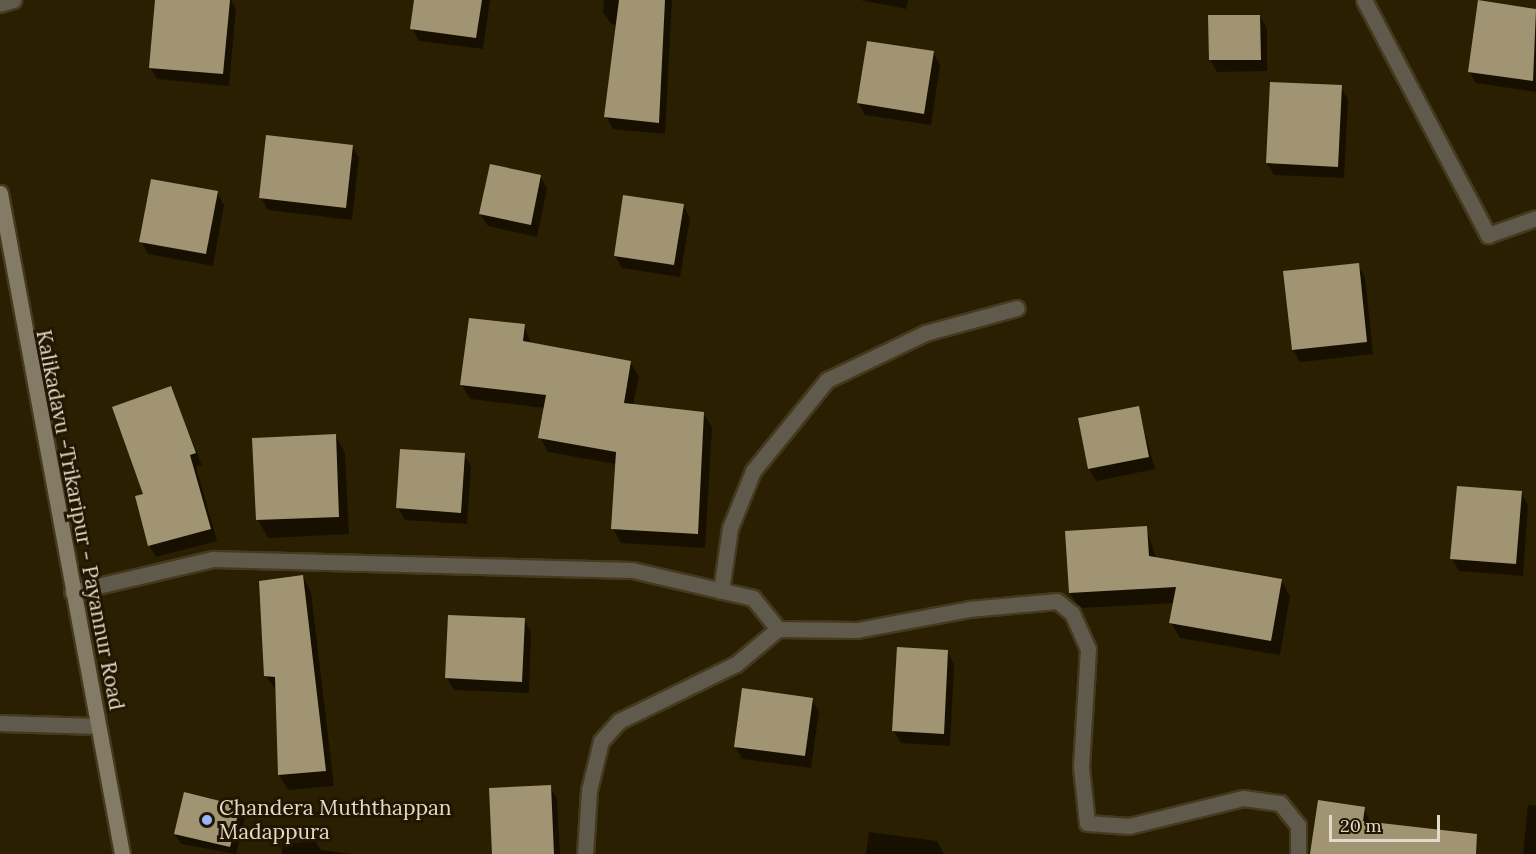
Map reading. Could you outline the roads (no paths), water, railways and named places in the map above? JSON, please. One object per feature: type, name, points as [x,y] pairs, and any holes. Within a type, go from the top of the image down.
[{"type":"main road","name":"Kalikadavu -Trikaripur - Payannur Road","points":[[0,193],[2,222],[122,854]]},
{"type":"street","points":[[0,4],[13,0]]},
{"type":"street","points":[[1364,0],[1488,235],[1536,218]]},
{"type":"street","points":[[721,591],[730,528],[753,471],[827,380],[925,333],[1017,308]]},
{"type":"street","points":[[72,592],[213,559],[632,570],[753,598],[778,629]]},
{"type":"street","points":[[585,854],[589,790],[601,741],[619,721],[736,664],[778,629],[858,630],[969,609],[1057,601],[1072,613],[1088,649],[1081,767],[1087,823],[1129,826],[1243,798],[1280,803],[1298,825],[1298,854]]},
{"type":"street","points":[[0,723],[97,726]]},
{"type":"place","name":"Chandera Muththappan Madappura","points":[[207,820]]}]
